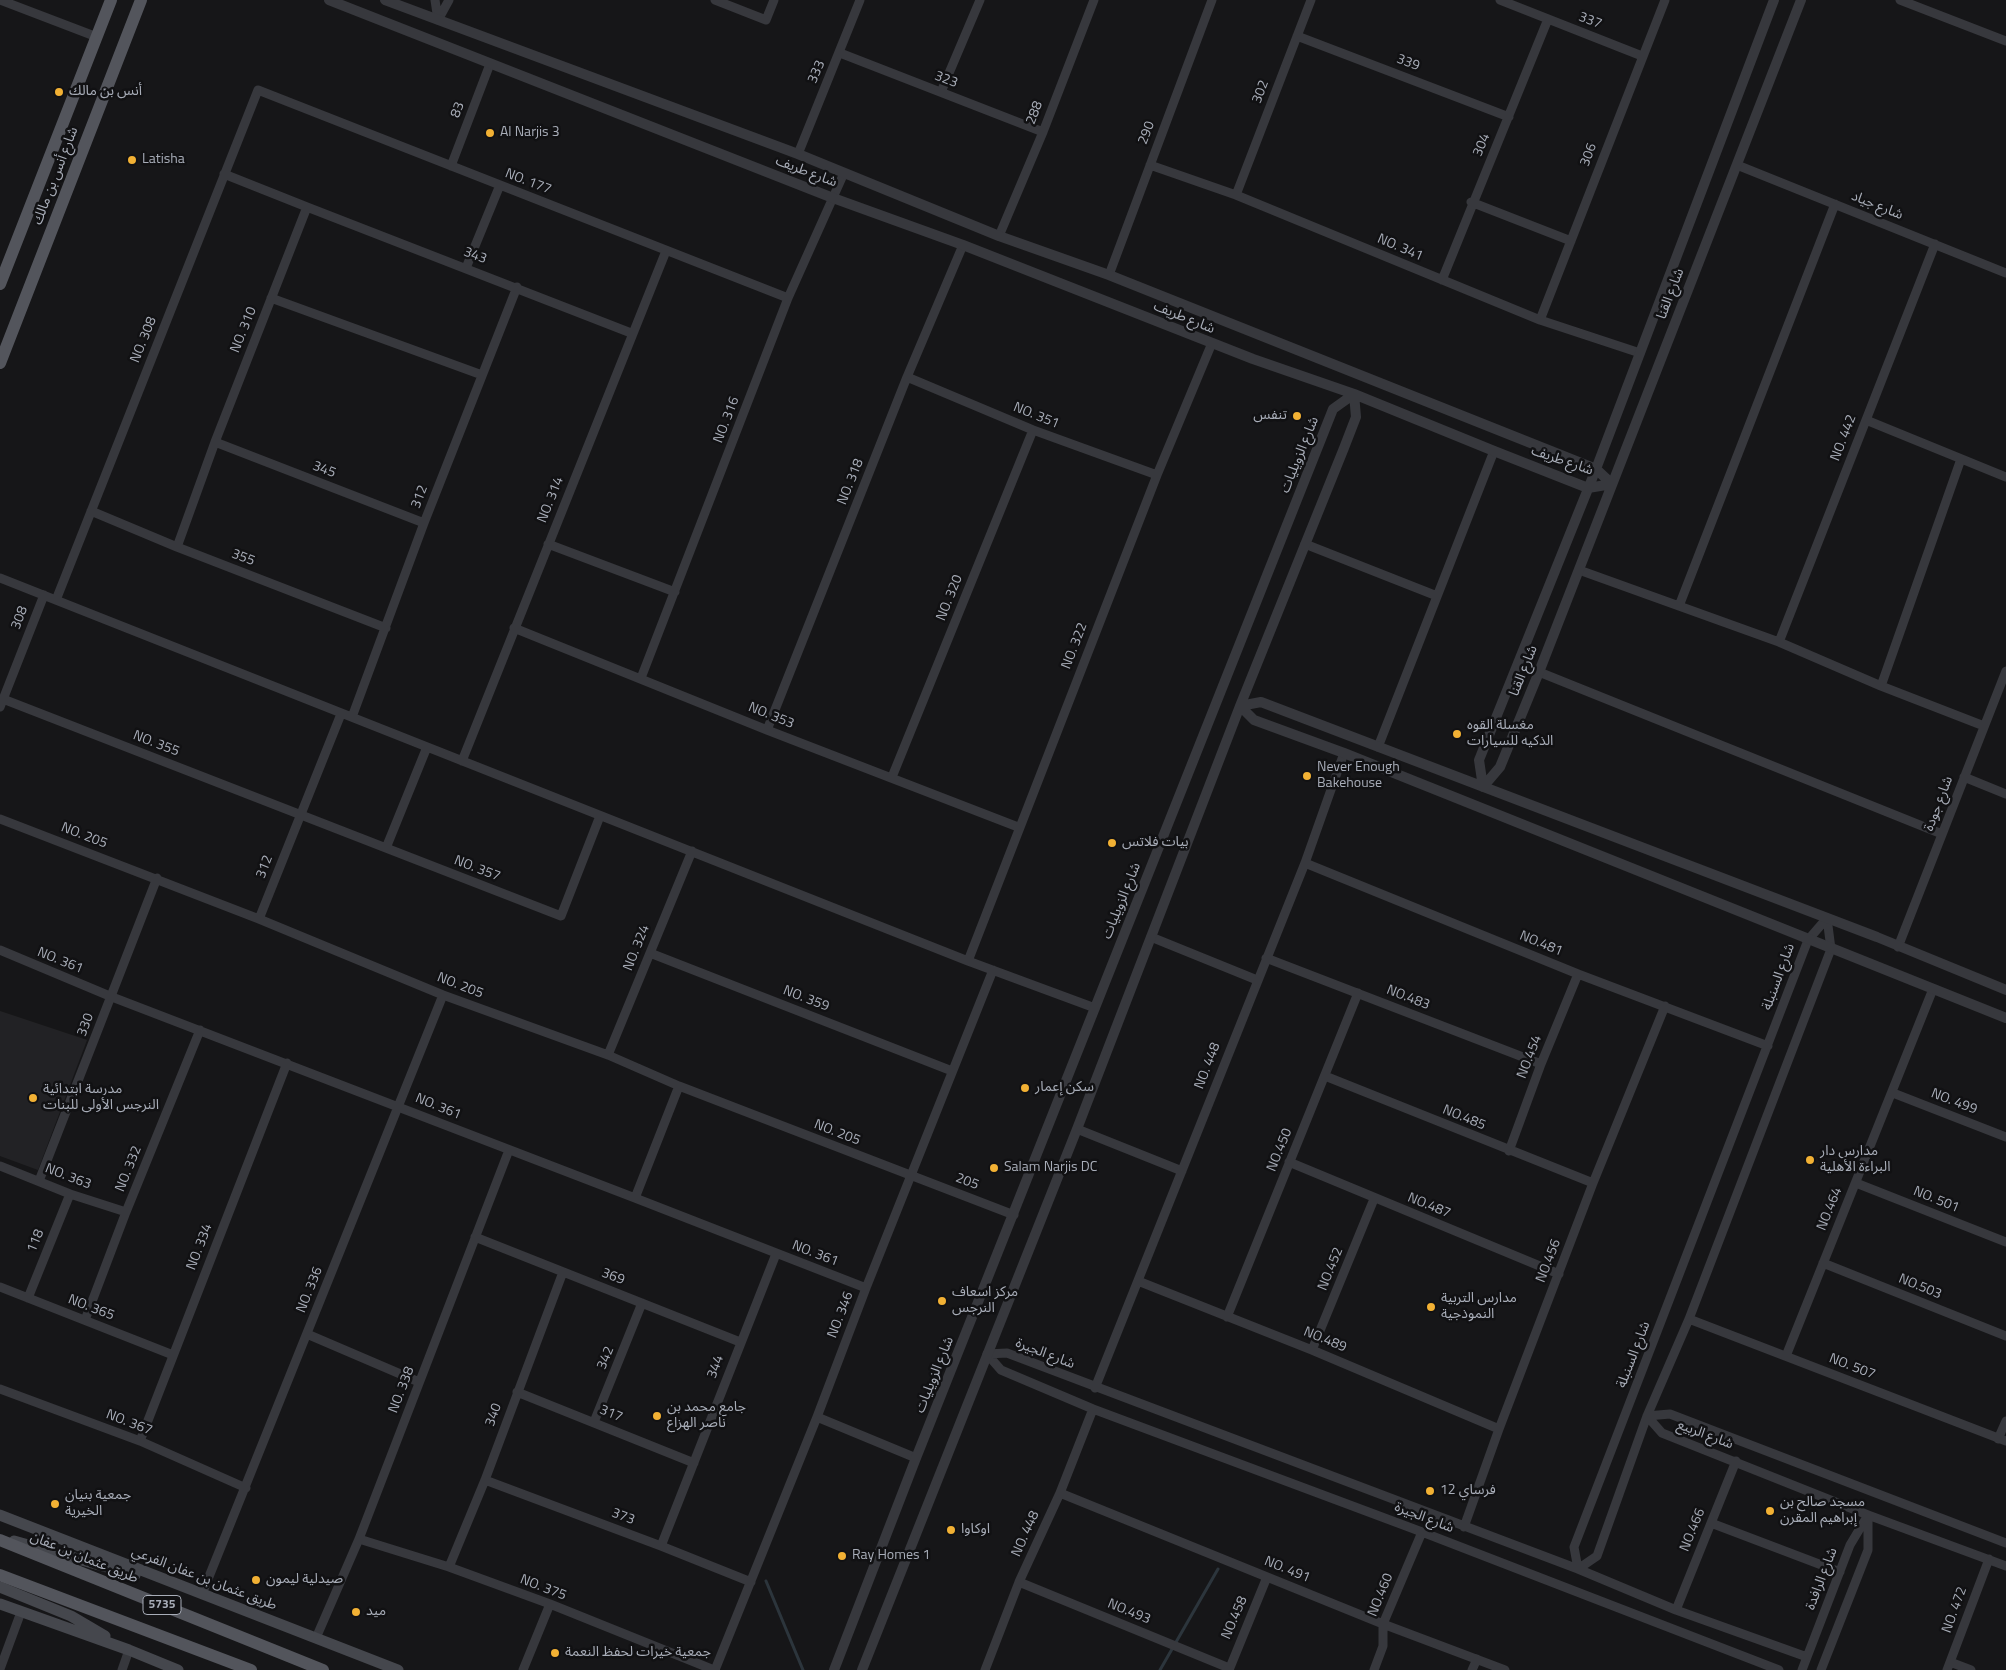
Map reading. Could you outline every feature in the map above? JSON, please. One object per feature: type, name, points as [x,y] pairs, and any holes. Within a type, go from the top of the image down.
[{"type":"main road","name":"شارع أنس بن مالك","points":[[0,284],[111,0]]},
{"type":"main road","name":"شارع أنس بن مالك","points":[[0,363],[141,0]]},
{"type":"main road","name":"طريق عثمان بن عفان الفرعي","points":[[0,1515],[398,1670]]},
{"type":"main road","points":[[0,1538],[202,1594]]},
{"type":"main road","name":"طريق عثمان بن عفان","points":[[0,1538],[323,1670]]},
{"type":"main road","name":"5735","points":[[0,1575],[251,1670]]},
{"type":"main road","points":[[0,1587],[71,1616],[129,1650]]},
{"type":"main road","points":[[0,1604],[129,1650],[178,1670]]},
{"type":"street","points":[[0,0],[97,37]]},
{"type":"street","name":"شارع طريف","points":[[329,0],[833,198],[963,245],[1253,359],[1354,394],[1588,488],[1612,484]]},
{"type":"street","name":"شارع طريف","points":[[385,0],[798,154],[999,236],[1109,276],[1596,469],[1612,484]]},
{"type":"street","points":[[435,0],[438,20]]},
{"type":"street","points":[[438,20],[449,0]]},
{"type":"street","points":[[715,0],[766,20],[774,0]]},
{"type":"street","name":"333","points":[[798,154],[860,0]]},
{"type":"street","points":[[941,92],[980,0]]},
{"type":"street","name":"288","points":[[999,236],[1043,132],[1094,0]]},
{"type":"street","name":"290","points":[[1109,276],[1212,0]]},
{"type":"street","name":"302","points":[[1236,194],[1311,0]]},
{"type":"street","name":"337","points":[[1500,0],[1642,56]]},
{"type":"street","name":"306","points":[[1540,320],[1665,0]]},
{"type":"street","name":"شارع القنا","points":[[1483,786],[1479,760],[1596,469],[1774,0]]},
{"type":"street","name":"شارع القنا","points":[[1483,786],[1500,767],[1539,672],[1801,0]]},
{"type":"street","points":[[1900,0],[2006,41]]},
{"type":"street","name":"304","points":[[1442,280],[1548,19]]},
{"type":"street","name":"339","points":[[1297,36],[1509,117]]},
{"type":"street","name":"323","points":[[840,53],[1043,132]]},
{"type":"street","name":"83","points":[[451,166],[490,64]]},
{"type":"street","name":"NO. 177","points":[[258,90],[788,298]]},
{"type":"street","name":"NO. 308","points":[[56,600],[258,90]]},
{"type":"street","name":"NO. 341","points":[[1150,165],[1236,194],[1540,320],[1640,353]]},
{"type":"street","name":"شارع جياد","points":[[1737,165],[2006,272]]},
{"type":"street","name":"NO. 316","points":[[641,678],[788,298],[844,173]]},
{"type":"street","points":[[224,174],[307,207]]},
{"type":"street","points":[[466,268],[500,185]]},
{"type":"street","points":[[1472,203],[1571,241]]},
{"type":"street","points":[[1679,606],[1835,204]]},
{"type":"street","name":"343","points":[[307,207],[632,333]]},
{"type":"street","name":"NO. 310","points":[[177,547],[215,442],[307,207]]},
{"type":"street","name":"NO. 442","points":[[1779,642],[1934,244]]},
{"type":"street","name":"NO. 318","points":[[767,730],[907,377],[963,245]]},
{"type":"street","name":"NO. 314","points":[[462,761],[666,251]]},
{"type":"street","name":"312","points":[[352,717],[424,523],[517,287]]},
{"type":"street","points":[[271,298],[482,375]]},
{"type":"street","name":"NO. 322","points":[[968,961],[1018,827],[1157,475],[1212,343]]},
{"type":"street","name":"NO. 351","points":[[907,377],[1033,430],[1157,475]]},
{"type":"street","points":[[862,1670],[1077,1129],[1240,706],[1356,417],[1354,394]]},
{"type":"street","name":"شارع الزويليات","points":[[834,1670],[916,1458],[1333,410],[1354,394]]},
{"type":"street","points":[[1866,420],[2006,477]]},
{"type":"street","name":"NO. 320","points":[[892,777],[1033,430]]},
{"type":"street","name":"345","points":[[215,442],[424,523]]},
{"type":"street","points":[[1378,747],[1494,451]]},
{"type":"street","points":[[1881,686],[1962,459]]},
{"type":"street","name":"355","points":[[91,512],[386,628]]},
{"type":"street","points":[[548,544],[675,592]]},
{"type":"street","points":[[1305,544],[1437,596]]},
{"type":"street","points":[[1579,570],[1779,642],[1881,686],[1984,726]]},
{"type":"street","points":[[0,578],[968,961],[1095,1008]]},
{"type":"street","name":"308","points":[[2,703],[44,595]]},
{"type":"street","name":"NO. 353","points":[[514,628],[767,730],[1018,827]]},
{"type":"street","name":"شارع جودة","points":[[1898,947],[2006,671]]},
{"type":"street","points":[[1539,672],[1942,834]]},
{"type":"street","points":[[1240,706],[1261,702],[1827,918],[2006,990]]},
{"type":"street","name":"NO. 355","points":[[2,703],[386,848]]},
{"type":"street","points":[[1240,706],[1254,720],[1344,753],[2006,1018]]},
{"type":"street","name":"312","points":[[260,918],[341,714]]},
{"type":"street","points":[[386,848],[428,747]]},
{"type":"street","name":"NO. 448","points":[[1096,1388],[1305,863],[1344,753]]},
{"type":"street","points":[[1964,777],[2006,794]]},
{"type":"street","name":"NO. 357","points":[[386,848],[561,916],[600,816]]},
{"type":"street","name":"NO. 205","points":[[0,819],[260,918],[443,995],[608,1055],[679,1086],[911,1176]]},
{"type":"street","name":"NO. 324","points":[[608,1055],[692,851]]},
{"type":"street","name":"NO.481","points":[[1305,863],[1578,974],[1768,1046]]},
{"type":"street","name":"330","points":[[39,1181],[157,878]]},
{"type":"street","points":[[1578,1570],[1597,1556],[1647,1416],[1689,1318],[1831,949],[1827,918]]},
{"type":"street","name":"شارع السنبلة","points":[[1578,1570],[1574,1547],[1808,940],[1827,918]]},
{"type":"street","points":[[1151,937],[1257,980]]},
{"type":"street","name":"NO. 361","points":[[0,950],[112,997],[866,1288]]},
{"type":"street","name":"NO. 359","points":[[650,953],[952,1071]]},
{"type":"street","name":"NO.483","points":[[1266,958],[1541,1064]]},
{"type":"street","name":"NO. 346","points":[[715,1670],[817,1417],[992,970]]},
{"type":"street","name":"NO.454","points":[[1509,1151],[1541,1064],[1578,974]]},
{"type":"street","name":"NO.464","points":[[1786,1356],[1933,989]]},
{"type":"street","name":"NO.450","points":[[1227,1317],[1358,993]]},
{"type":"street","name":"NO. 336","points":[[202,1594],[443,995]]},
{"type":"street","name":"NO.456","points":[[1464,1527],[1499,1429],[1593,1183],[1664,1006]]},
{"type":"street","name":"NO. 332","points":[[85,1320],[126,1212],[200,1030]]},
{"type":"street","name":"NO. 334","points":[[140,1441],[287,1063]]},
{"type":"street","name":"NO.485","points":[[1325,1076],[1593,1183]]},
{"type":"street","points":[[635,1198],[679,1086]]},
{"type":"street","name":"NO. 499","points":[[1893,1092],[2006,1137]]},
{"type":"street","points":[[1077,1129],[1182,1171]]},
{"type":"street","name":"NO. 338","points":[[316,1638],[359,1539],[509,1150]]},
{"type":"street","name":"NO.487","points":[[1289,1162],[1374,1199],[1559,1274]]},
{"type":"street","name":"NO. 363","points":[[0,1166],[70,1194],[126,1212]]},
{"type":"street","name":"205","points":[[911,1176],[1014,1214]]},
{"type":"street","name":"NO. 501","points":[[1856,1183],[2006,1242]]},
{"type":"street","name":"118","points":[[28,1298],[70,1194]]},
{"type":"street","name":"NO.452","points":[[1312,1350],[1374,1199]]},
{"type":"street","name":"369","points":[[476,1237],[740,1342]]},
{"type":"street","name":"344","points":[[661,1546],[776,1254]]},
{"type":"street","name":"NO.503","points":[[1823,1263],[2006,1336]]},
{"type":"street","name":"340","points":[[449,1567],[485,1480],[563,1272]]},
{"type":"street","name":"NO.489","points":[[1138,1281],[1312,1350],[1499,1429]]},
{"type":"street","name":"NO. 365","points":[[0,1287],[173,1355]]},
{"type":"street","name":"342","points":[[594,1422],[642,1303]]},
{"type":"street","name":"NO. 507","points":[[1689,1318],[2002,1440]]},
{"type":"street","points":[[307,1334],[419,1382]]},
{"type":"street","name":"شارع الجيرة","points":[[987,1354],[1007,1353],[1578,1570],[1676,1610],[1807,1657]]},
{"type":"street","name":"شارع الجيرة","points":[[987,1354],[1001,1370],[1093,1409],[1422,1532],[1779,1670]]},
{"type":"street","name":"NO. 367","points":[[0,1389],[140,1441],[246,1488]]},
{"type":"street","name":"317","points":[[517,1392],[694,1463]]},
{"type":"street","name":"NO. 448","points":[[985,1670],[1019,1582],[1060,1493],[1093,1409]]},
{"type":"street","name":"شارع الربيع","points":[[1647,1416],[1670,1414],[2006,1543]]},
{"type":"street","name":"شارع الربيع","points":[[1647,1416],[1662,1433],[1868,1515],[2006,1566]]},
{"type":"street","points":[[817,1417],[916,1458]]},
{"type":"street","points":[[2002,1440],[2006,1421]]},
{"type":"street","name":"NO.466","points":[[1676,1610],[1736,1461]]},
{"type":"street","name":"373","points":[[485,1480],[751,1582]]},
{"type":"street","name":"NO. 491","points":[[1060,1493],[1267,1578],[1505,1670]]},
{"type":"street","points":[[1821,1670],[1868,1550],[1868,1515]]},
{"type":"street","name":"شارع الرافدة","points":[[1802,1670],[1850,1545],[1868,1515]]},
{"type":"street","points":[[1711,1523],[1840,1572]]},
{"type":"street","name":"NO.460","points":[[1374,1670],[1383,1646],[1383,1624],[1422,1532]]},
{"type":"street","name":"NO. 375","points":[[359,1539],[449,1567],[550,1604],[715,1670]]},
{"type":"street","name":"NO. 472","points":[[1948,1666],[1989,1559]]},
{"type":"street","name":"NO.458","points":[[1229,1669],[1267,1578]]},
{"type":"street","name":"NO.493","points":[[1019,1582],[1229,1669]]},
{"type":"street","points":[[523,1670],[550,1604]]},
{"type":"street","points":[[0,1669],[21,1612]]},
{"type":"street","points":[[122,1670],[129,1650]]},
{"type":"street","points":[[1472,1670],[1477,1659]]},
{"type":"street","points":[[1948,1666],[1971,1670]]},
{"type":"shaded area","name":"مدرسة ابتدائية النرجس الأولى للبنات","points":[[0,1011],[87,1040],[38,1170],[0,1156]]},
{"type":"waterway","points":[[1160,1670],[1218,1569]]},
{"type":"waterway","points":[[766,1581],[803,1670]]},
{"type":"place","name":"أنس بن مالك","points":[[59,92]]},
{"type":"place","name":"Al Narjis 3","points":[[490,133]]},
{"type":"place","name":"Latisha","points":[[132,160]]},
{"type":"place","name":"تنفس","points":[[1297,416]]},
{"type":"place","name":"مغسلة القوه الذكيه للسيارات","points":[[1457,734]]},
{"type":"place","name":"Never Enough Bakehouse","points":[[1307,776]]},
{"type":"place","name":"بيات فلاتس","points":[[1112,843]]},
{"type":"place","name":"سكن إعمار","points":[[1025,1088]]},
{"type":"place","name":"مدرسة ابتدائية النرجس الأولى للبنات","points":[[33,1098]]},
{"type":"place","name":"مدارس دار البراءة الأهلية","points":[[1810,1160]]},
{"type":"place","name":"Salam Narjis DC","points":[[994,1168]]},
{"type":"place","name":"مركز اسعاف النرجس","points":[[942,1301]]},
{"type":"place","name":"مدارس التربية النموذجية","points":[[1431,1307]]},
{"type":"place","name":"جامع محمد بن ناصر الهزاع","points":[[657,1416]]},
{"type":"place","name":"فرساي 12","points":[[1430,1491]]},
{"type":"place","name":"جمعية بنيان الخيرية","points":[[55,1504]]},
{"type":"place","name":"مسجد صالح بن إبراهيم المقرن","points":[[1770,1511]]},
{"type":"place","name":"اوكاوا","points":[[951,1530]]},
{"type":"place","name":"Ray Homes 1","points":[[842,1556]]},
{"type":"place","name":"صيدلية ليمون","points":[[256,1580]]},
{"type":"place","name":"ميد","points":[[356,1612]]},
{"type":"place","name":"جمعية خيرات لحفظ النعمة","points":[[555,1653]]}]
